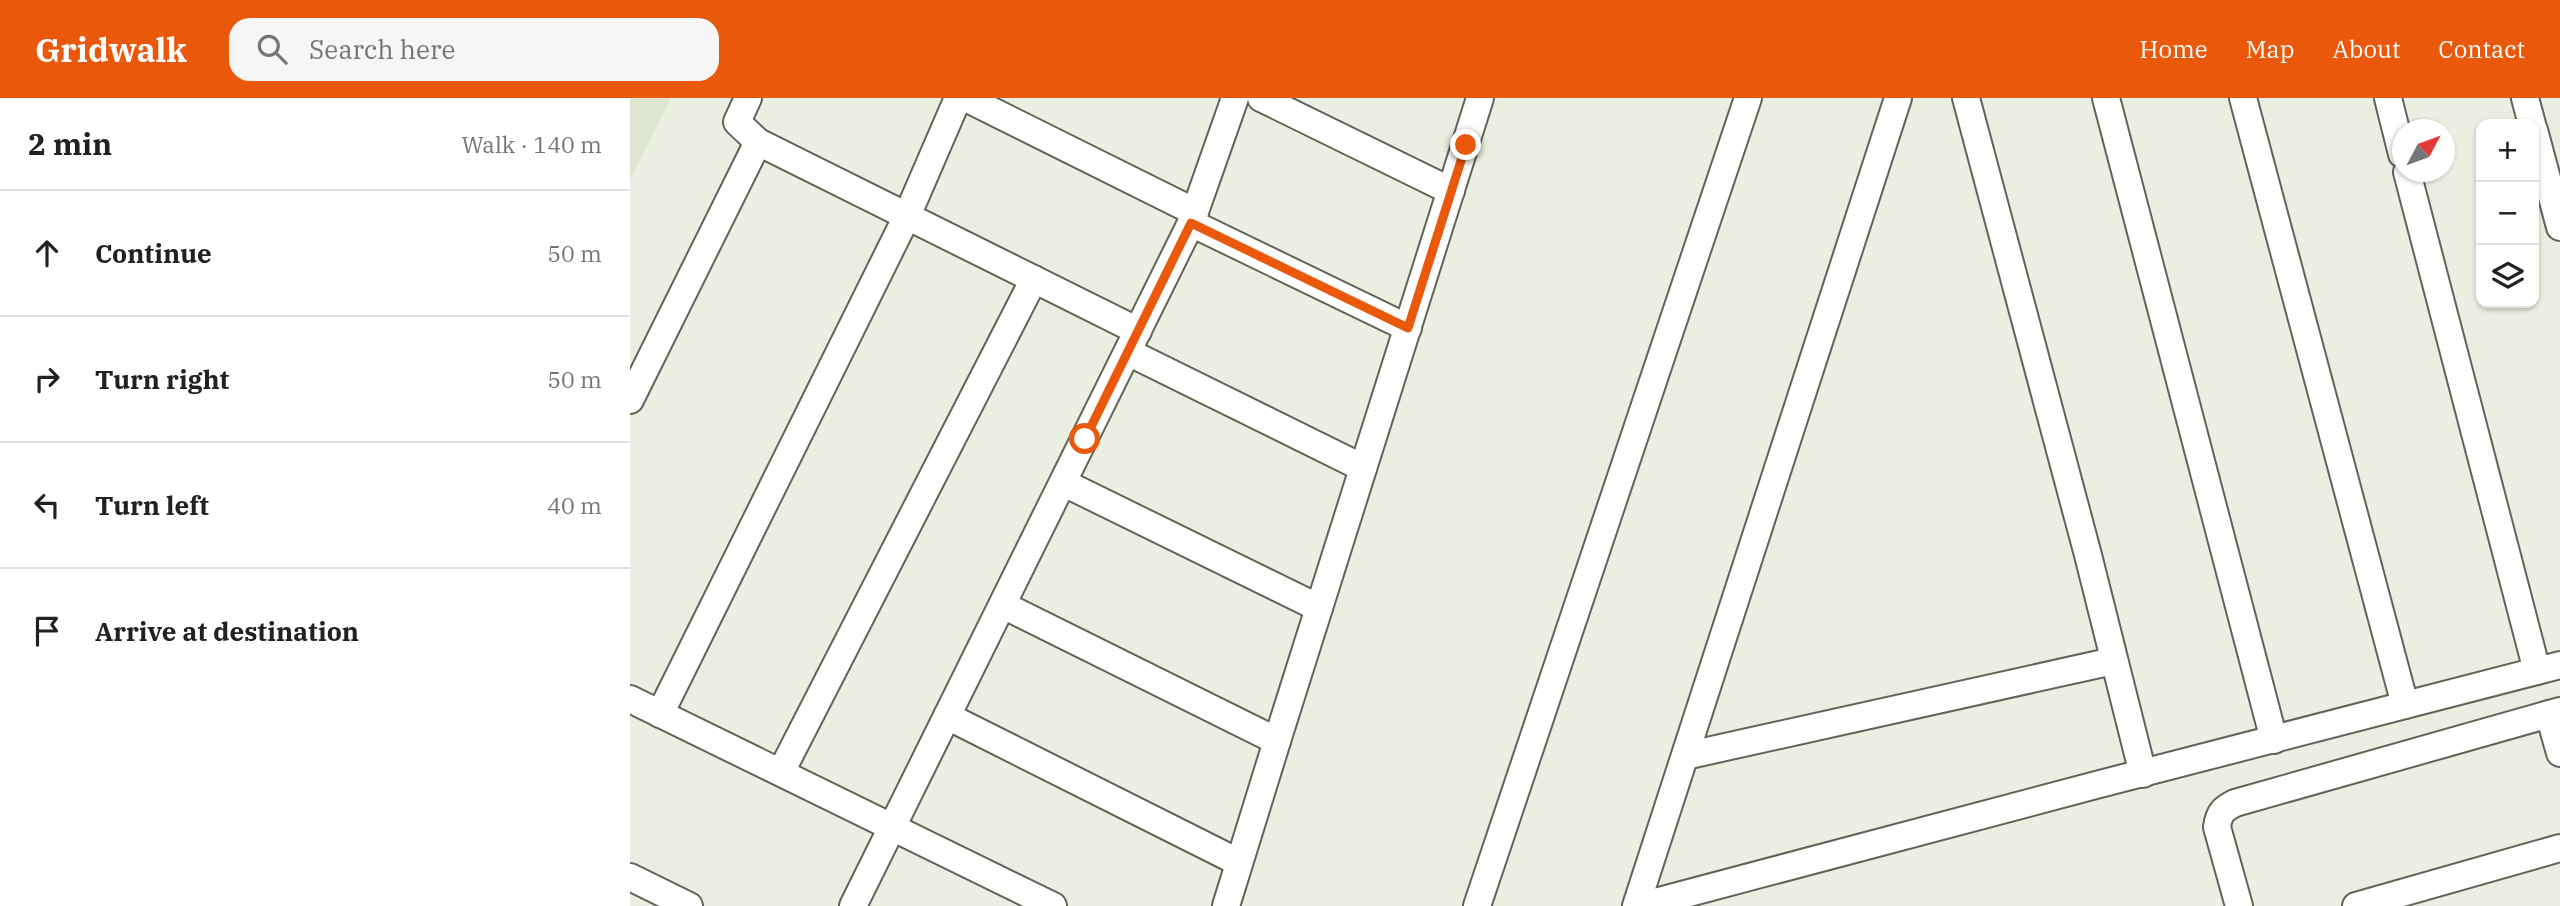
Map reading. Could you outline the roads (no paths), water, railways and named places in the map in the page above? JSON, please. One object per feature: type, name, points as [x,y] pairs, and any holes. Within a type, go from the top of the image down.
[{"type":"street","points":[[748,98],[737,122],[758,142],[1034,279],[1133,342],[1363,468]]},
{"type":"street","points":[[660,713],[907,216],[958,98]]},
{"type":"street","points":[[965,98],[1408,328]]},
{"type":"street","points":[[853,906],[1193,217],[1234,98]]},
{"type":"street","points":[[1261,98],[1451,191]]},
{"type":"street","points":[[1226,906],[1480,98]]},
{"type":"street","points":[[1477,906],[1748,98]]},
{"type":"street","points":[[1638,906],[1898,98]]},
{"type":"street","points":[[1966,98],[2143,774]]},
{"type":"street","points":[[2106,98],[2274,740]]},
{"type":"street","points":[[2243,98],[2405,705]]},
{"type":"street","points":[[2388,98],[2394,119]]},
{"type":"street","points":[[2525,98],[2531,119]]},
{"type":"street","points":[[630,400],[758,142]]},
{"type":"street","points":[[2539,149],[2560,227]]},
{"type":"street","points":[[2410,182],[2544,714],[2560,753]]},
{"type":"street","points":[[781,772],[1034,279]]},
{"type":"street","points":[[1063,483],[1319,608]]},
{"type":"street","points":[[1003,605],[1277,741]]},
{"type":"street","points":[[1685,756],[2113,661]]},
{"type":"street","points":[[1638,906],[2405,705],[2535,675]]},
{"type":"street","points":[[630,699],[1053,906]]},
{"type":"street","points":[[2239,906],[2217,827],[2218,817],[2224,809],[2235,803],[2544,714]]},
{"type":"street","points":[[947,716],[1238,862]]},
{"type":"street","points":[[2356,906],[2560,848]]},
{"type":"street","points":[[630,877],[690,906]]}]
